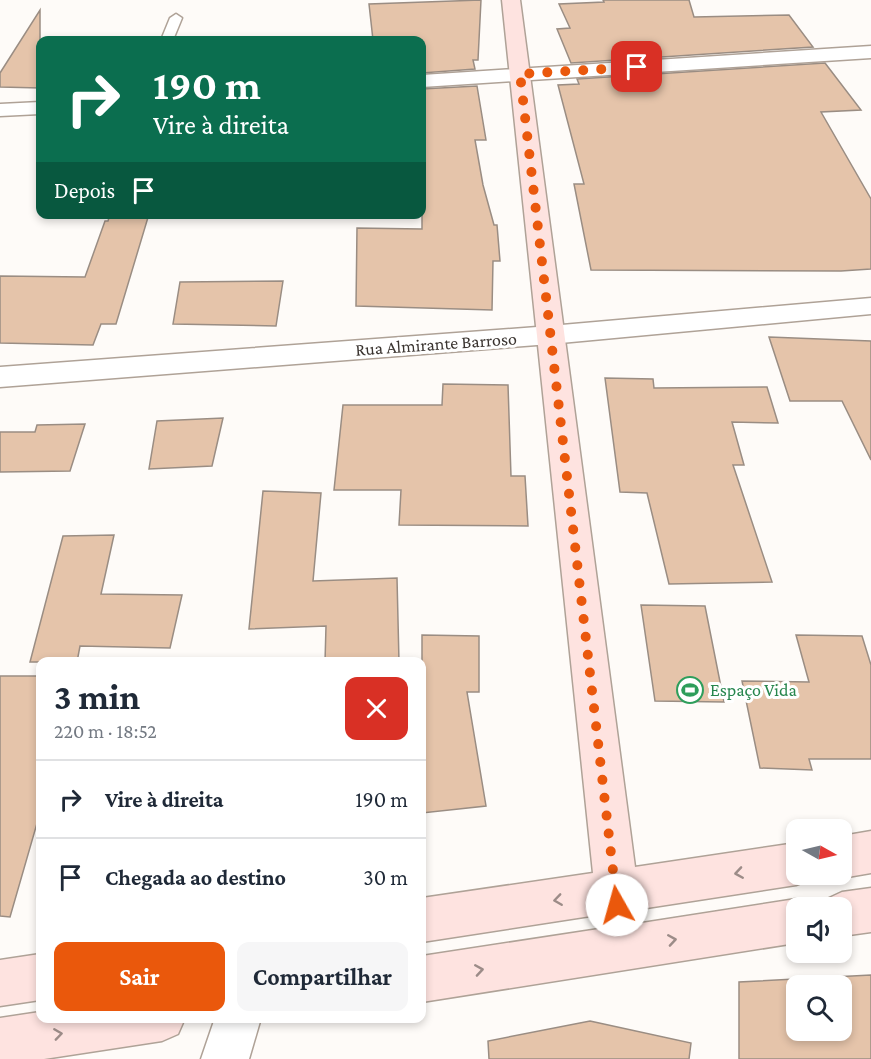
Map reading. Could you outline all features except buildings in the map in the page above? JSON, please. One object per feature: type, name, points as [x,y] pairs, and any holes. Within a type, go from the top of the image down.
[{"type":"street","points":[[511,0],[623,948]]},
{"type":"street","points":[[426,81],[871,52]]},
{"type":"street","points":[[0,110],[36,108]]},
{"type":"street","name":"Rua Almirante Barroso","points":[[0,377],[550,335],[871,306]]},
{"type":"street","points":[[852,855],[871,852]]},
{"type":"street","points":[[426,919],[786,866]]},
{"type":"street","points":[[852,913],[871,910]]},
{"type":"street","points":[[426,978],[786,923]]},
{"type":"street","points":[[0,983],[36,978]]},
{"type":"street","points":[[0,1042],[128,1023]]},
{"type":"street","points":[[225,1059],[236,1023]]},
{"type":"lane","points":[[169,36],[176,18]]},
{"type":"place","name":"Espaço Vida","points":[[690,690]]},
{"type":"route","points":[[617,905],[520,74],[637,67]]}]
